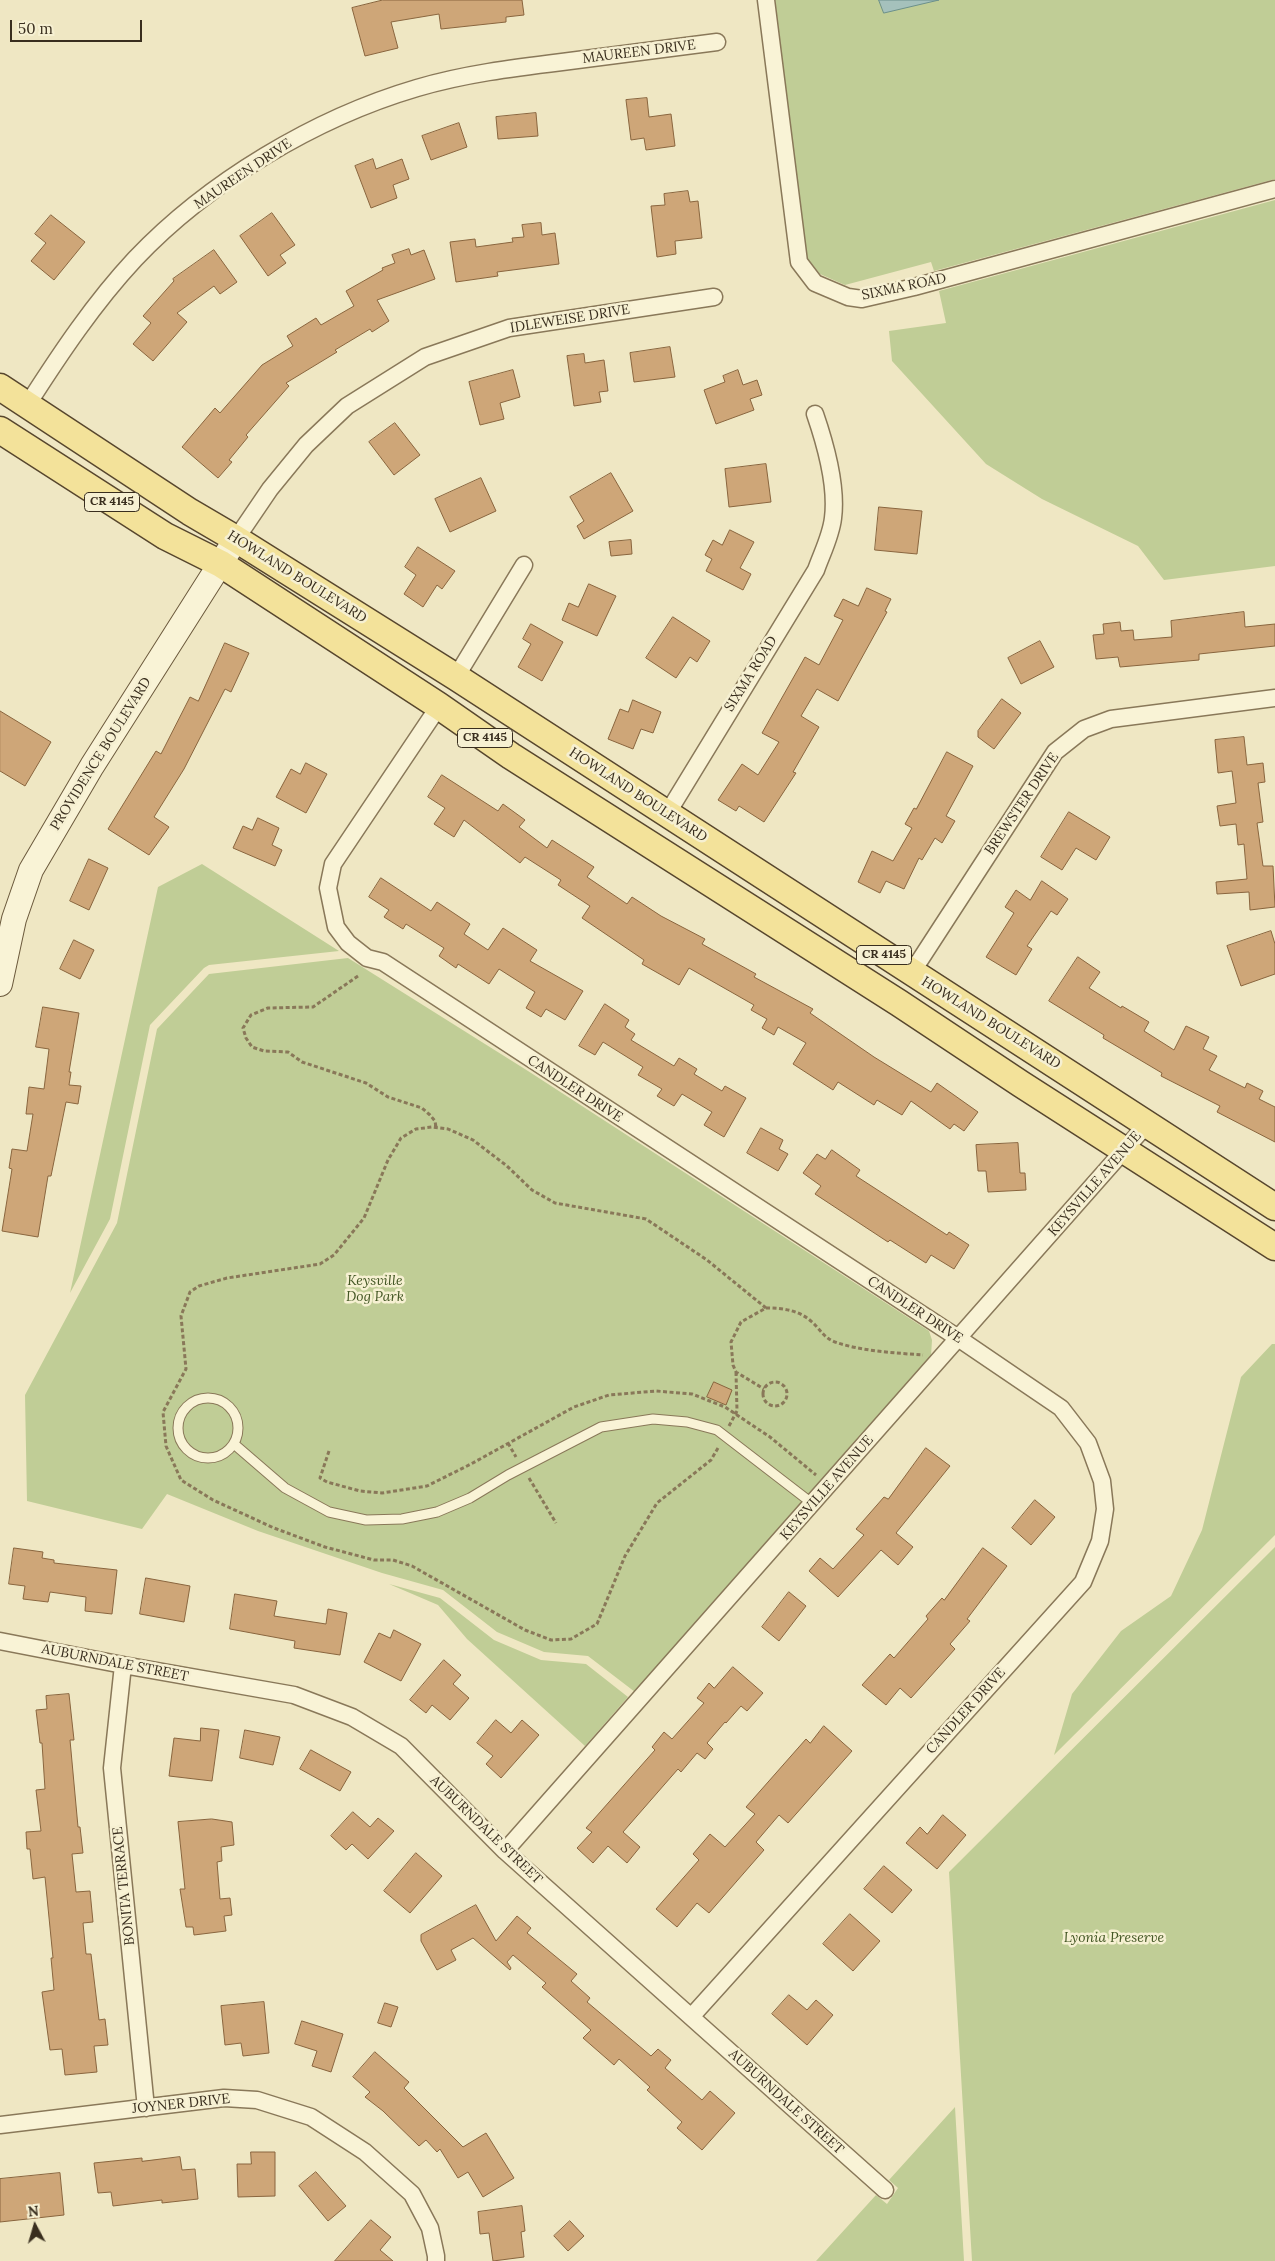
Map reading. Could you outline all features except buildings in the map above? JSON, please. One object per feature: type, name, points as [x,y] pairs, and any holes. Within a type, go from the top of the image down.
[{"type":"main road","name":"HOWLAND BOULEVARD","points":[[0,387],[190,512],[456,677],[1275,1206]]},
{"type":"main road","name":"CR 4145","points":[[2,437],[166,536],[221,564],[439,706],[511,756],[1275,1247]]},
{"type":"main road","name":"PROVIDENCE BOULEVARD","points":[[0,984],[3,952],[31,870],[92,766],[236,539]]},
{"type":"street","name":"SIXMA ROAD","points":[[766,0],[799,262],[815,282],[848,297],[862,299],[914,287],[1275,189]]},
{"type":"street","name":"MAUREEN DRIVE","points":[[28,404],[67,343],[135,259],[195,204],[278,147],[344,114],[416,88],[488,72],[717,42]]},
{"type":"street","name":"IDLEWEISE DRIVE","points":[[236,539],[270,489],[306,445],[347,406],[425,357],[509,328],[714,297]]},
{"type":"street","name":"SIXMA ROAD","points":[[666,814],[816,570],[828,540],[833,517],[831,475],[815,414]]},
{"type":"street","points":[[456,677],[524,565]]},
{"type":"street","name":"BREWSTER DRIVE","points":[[910,972],[920,960],[1055,752],[1084,729],[1111,719],[1275,698]]},
{"type":"street","name":"CANDLER DRIVE","points":[[439,706],[333,864],[328,888],[336,927],[348,943],[367,958],[383,962],[958,1338],[1061,1408],[1088,1443],[1102,1481],[1105,1509],[1100,1541],[1083,1582],[691,2017]]},
{"type":"street","name":"KEYSVILLE AVENUE","points":[[505,1851],[1148,1123]]},
{"type":"street","name":"AUBURNDALE STREET","points":[[0,1641],[294,1695],[352,1717],[401,1746],[505,1851],[885,2190]]},
{"type":"street","name":"BONITA TERRACE","points":[[123,1665],[112,1768],[146,2108]]},
{"type":"street","name":"JOYNER DRIVE","points":[[0,2125],[224,2098],[258,2100],[311,2117],[365,2152],[412,2194],[430,2228],[436,2261]]},
{"type":"lane","points":[[201,1398],[221,1400],[230,1406],[237,1420],[238,1435],[234,1444],[219,1457],[209,1458],[190,1453],[178,1437],[179,1418],[184,1409],[192,1402],[201,1398]]},
{"type":"lane","points":[[234,1444],[284,1488],[329,1512],[366,1520],[402,1519],[437,1512],[470,1498],[508,1475],[601,1427],[652,1419],[687,1422],[717,1430],[813,1504]]},
{"type":"path","points":[[358,976],[313,1007],[268,1008],[251,1014],[243,1028],[246,1038],[252,1047],[264,1051],[288,1052],[302,1062],[366,1083],[388,1097],[422,1108],[435,1121],[436,1127]]},
{"type":"path","points":[[718,1448],[711,1460],[657,1503],[625,1556],[598,1624],[571,1639],[551,1640],[525,1630],[412,1566],[393,1560],[374,1560],[325,1547],[274,1528],[213,1500],[181,1480],[166,1446],[163,1412],[186,1368],[181,1316],[190,1292],[199,1286],[227,1278],[320,1264],[334,1255],[364,1218],[388,1160],[401,1138],[416,1130],[436,1127],[448,1129],[473,1140],[507,1166],[532,1190],[555,1203],[646,1219],[707,1260],[766,1308]]},
{"type":"path","points":[[729,1426],[737,1411],[736,1372],[732,1365],[731,1342],[742,1322],[766,1308],[786,1308],[799,1314],[812,1322],[822,1335],[835,1342],[880,1352],[922,1355]]},
{"type":"path","points":[[736,1372],[764,1389]]},
{"type":"path","points":[[770,1383],[781,1384],[787,1393],[785,1400],[779,1405],[771,1405],[765,1400],[764,1389],[770,1383]]},
{"type":"path","points":[[508,1443],[517,1458]]},
{"type":"path","points":[[528,1475],[556,1523]]},
{"type":"green space","points":[[775,0],[1275,0],[1275,179],[934,271],[931,262],[845,285],[820,274],[807,258]]},
{"type":"green space","points":[[1275,200],[1275,566],[1164,580],[1138,546],[1042,499],[986,464],[892,361],[889,331],[946,323],[939,291]]},
{"type":"green space","points":[[202,864],[339,951],[209,965],[150,1025],[110,1219],[70,1293],[158,887]]},
{"type":"green space","name":"Keysville Dog Park","points":[[348,958],[528,1071],[929,1331],[932,1340],[931,1356],[635,1692],[588,1656],[544,1652],[497,1632],[443,1590],[382,1573],[258,1531],[167,1494],[142,1529],[27,1501],[25,1395],[117,1223],[157,1029],[209,974]]},
{"type":"green space","points":[[1272,1344],[1275,1344],[1275,1535],[1054,1755],[1072,1694],[1121,1631],[1171,1596],[1202,1530],[1241,1377]]},
{"type":"green space","name":"Lyonia Preserve","points":[[1275,1547],[1275,2261],[972,2261],[949,1872]]},
{"type":"green space","points":[[389,1584],[440,1598],[494,1640],[541,1660],[586,1664],[628,1697],[585,1746],[467,1639],[438,1605]]},
{"type":"green space","points":[[955,2107],[964,2261],[816,2261],[876,2195],[887,2204],[898,2188],[889,2180]]},
{"type":"water","points":[[879,0],[939,0],[884,13]]}]
